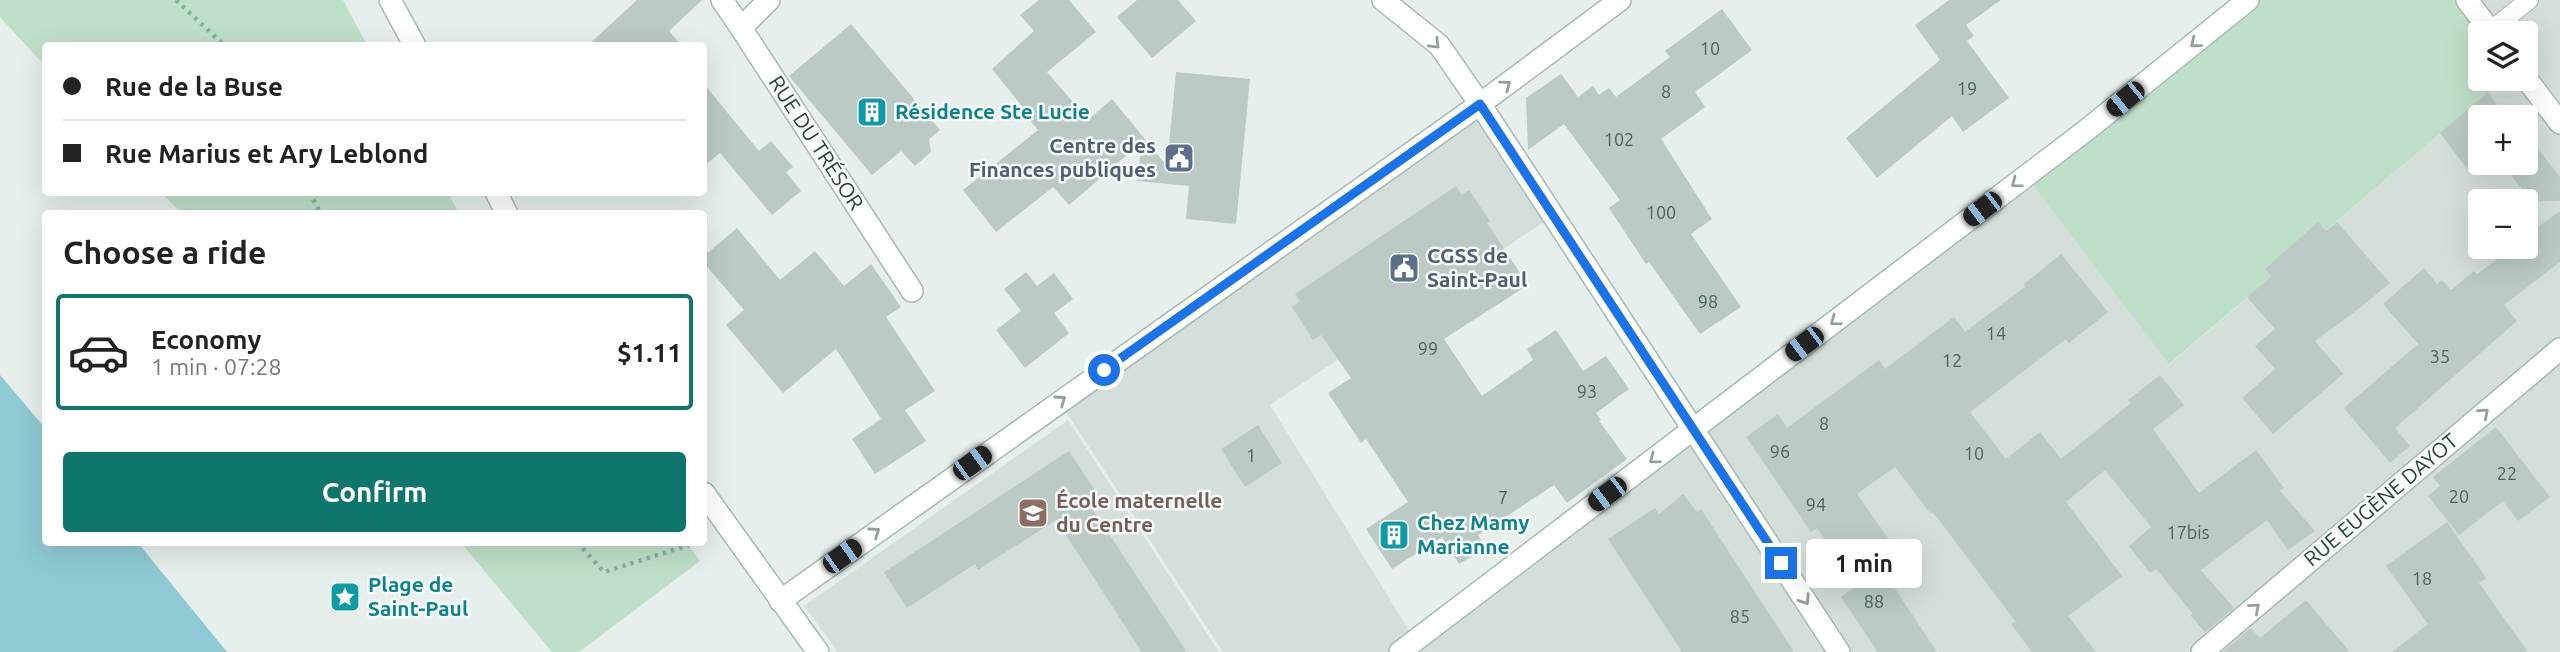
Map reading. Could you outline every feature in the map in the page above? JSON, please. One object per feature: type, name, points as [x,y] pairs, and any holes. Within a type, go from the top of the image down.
[{"type":"street","points":[[390,0],[413,42]]},
{"type":"street","name":"RUE DU TRÉSOR","points":[[722,0],[912,291]]},
{"type":"street","points":[[741,27],[769,0]]},
{"type":"street","points":[[1383,0],[1439,45],[1839,652]]},
{"type":"street","points":[[780,601],[1480,104],[1620,0]]},
{"type":"street","points":[[1400,652],[2084,132],[2248,0]]},
{"type":"street","points":[[2467,0],[2483,21]]},
{"type":"street","points":[[2536,91],[2560,123]]},
{"type":"street","name":"RUE EUGÈNE DAYOT","points":[[2203,652],[2560,349]]},
{"type":"street","points":[[707,497],[818,652]]},
{"type":"lane","points":[[2504,21],[2529,0]]},
{"type":"path","points":[[176,0],[221,42]]},
{"type":"path","points":[[581,546],[604,572],[686,546]]},
{"type":"shaded area","points":[[2467,0],[2560,0],[2560,652],[1223,652],[1059,401],[1480,104],[1553,216],[1270,405],[1415,640],[2026,176],[2170,364],[2468,110],[2468,175],[2538,175],[2538,105],[2474,105],[2490,91],[2538,91],[2538,21],[2483,21]]},
{"type":"shaded area","name":"École maternelle du Centre","points":[[1068,420],[1219,652],[838,652],[804,606]]},
{"type":"green space","points":[[0,0],[343,0],[365,42],[42,42],[42,63],[0,17]]},
{"type":"green space","points":[[2248,0],[2467,0],[2475,21],[2468,21],[2468,91],[2490,91],[2473,105],[2468,105],[2468,110],[2169,364],[2026,176]]},
{"type":"green space","points":[[165,196],[450,196],[457,210],[178,210]]},
{"type":"green space","points":[[464,546],[689,546],[700,561],[579,652],[552,652]]},
{"type":"water","points":[[0,375],[42,424],[42,546],[140,546],[227,652],[0,652]]},
{"type":"building","points":[[637,0],[702,0],[669,31],[679,42],[591,42]]},
{"type":"building","points":[[1039,0],[1069,0],[1096,32],[1047,72],[1088,120],[1112,99],[1167,166],[1176,72],[1250,79],[1236,224],[1186,219],[1189,186],[1137,181],[1142,142],[1069,205],[1053,187],[996,232],[963,190],[1038,130],[992,69],[1034,31],[1020,15]]},
{"type":"building","points":[[1137,0],[1178,0],[1196,21],[1152,58],[1117,17]]},
{"type":"building","points":[[1949,0],[2001,0],[1966,25],[1974,36],[1967,41],[2009,98],[1963,132],[1952,116],[1877,178],[1846,138],[1940,60],[1915,25]]},
{"type":"building","points":[[1722,9],[1752,50],[1695,92],[1705,107],[1661,139],[1712,219],[1691,234],[1741,307],[1700,334],[1649,262],[1646,264],[1609,208],[1620,200],[1564,124],[1528,150],[1526,98],[1561,74],[1578,97],[1593,86],[1599,95],[1609,88],[1616,97],[1670,57],[1665,51]]},
{"type":"building","name":"Résidence Ste Lucie","points":[[851,24],[940,130],[929,139],[931,152],[915,166],[901,151],[872,175],[789,76]]},
{"type":"building","points":[[707,88],[759,151],[771,141],[793,167],[786,172],[801,191],[772,215],[720,153],[707,164]]},
{"type":"building","points":[[2488,92],[2497,105],[2473,105]]},
{"type":"building","points":[[2468,109],[2468,170],[2440,133]]},
{"type":"building","points":[[2538,149],[2560,177],[2560,201],[2538,201],[2538,189],[2522,189],[2511,175],[2538,175]]},
{"type":"building","points":[[1456,186],[1462,195],[1469,190],[1490,221],[1487,223],[1528,285],[1444,339],[1482,396],[1533,360],[1527,349],[1556,330],[1583,371],[1606,356],[1629,389],[1596,413],[1627,459],[1567,503],[1554,485],[1478,535],[1486,548],[1459,564],[1442,537],[1392,569],[1366,529],[1408,502],[1366,439],[1361,443],[1328,393],[1351,378],[1321,335],[1313,340],[1292,307],[1300,301],[1295,294]]},
{"type":"building","points":[[2560,211],[2560,262],[2504,305],[2517,321],[2395,428],[2410,446],[2390,463],[2344,408],[2418,344],[2383,304],[2424,268],[2437,284],[2442,280],[2451,290],[2474,271],[2477,274],[2497,259],[2538,259],[2538,227]]},
{"type":"building","points":[[2318,222],[2326,231],[2337,222],[2390,283],[2315,341],[2343,374],[2273,434],[2242,398],[2275,369],[2255,346],[2275,329],[2247,297],[2272,276],[2265,269]]},
{"type":"building","points":[[737,228],[780,280],[815,251],[844,286],[871,264],[901,307],[886,317],[935,391],[905,410],[926,441],[875,474],[852,439],[881,419],[836,349],[783,393],[726,325],[744,310],[707,267],[707,253]]},
{"type":"building","points":[[2061,254],[2108,312],[2069,343],[2066,339],[1970,412],[2006,459],[2040,432],[2061,459],[2131,403],[2128,400],[2160,375],[2184,405],[2153,429],[2199,493],[2256,450],[2284,488],[2280,491],[2315,531],[2288,550],[2267,520],[2201,570],[2234,608],[2205,632],[2156,569],[2150,573],[2129,546],[2151,527],[2105,470],[2066,502],[2122,576],[2068,616],[2096,652],[2032,652],[2011,624],[2015,621],[1939,520],[1930,513],[1895,467],[1857,494],[1890,541],[1872,554],[1937,652],[1878,652],[1841,597],[1857,585],[1817,528],[1811,532],[1746,437],[1778,414],[1787,428],[1879,360],[1885,369],[1954,317],[1965,332],[2025,287],[2024,284]]},
{"type":"building","points":[[1026,272],[1037,286],[1054,273],[1073,299],[1054,313],[1069,333],[1025,368],[996,330],[1021,311],[1004,289]]},
{"type":"building","points":[[1258,425],[1282,463],[1245,487],[1221,449]]},
{"type":"building","points":[[2496,427],[2550,497],[2518,521],[2503,501],[2459,535],[2428,496],[2440,486],[2433,477]]},
{"type":"building","points":[[1069,451],[1098,495],[1088,502],[1187,652],[1142,652],[1056,520],[978,570],[975,564],[907,608],[884,572]]},
{"type":"building","points":[[1683,494],[1697,512],[1701,509],[1794,652],[1682,652],[1608,539],[1655,508],[1659,514]]},
{"type":"building","points":[[2447,522],[2486,578],[2479,583],[2528,652],[2392,652],[2428,624],[2386,566]]},
{"type":"building","points":[[2306,600],[2350,652],[2222,652],[2251,628],[2260,638]]},
{"type":"place","name":"Résidence Ste Lucie","points":[[872,112]]},
{"type":"place","name":"Centre des Finances publiques","points":[[1179,158]]},
{"type":"place","name":"CGSS de Saint-Paul","points":[[1404,268]]},
{"type":"place","name":"École maternelle du Centre","points":[[1033,513]]},
{"type":"place","name":"Chez Mamy Marianne","points":[[1394,535]]},
{"type":"place","name":"Plage de Saint-Paul","points":[[345,597]]},
{"type":"route","points":[[1104,370],[1480,104],[1781,563]]}]
